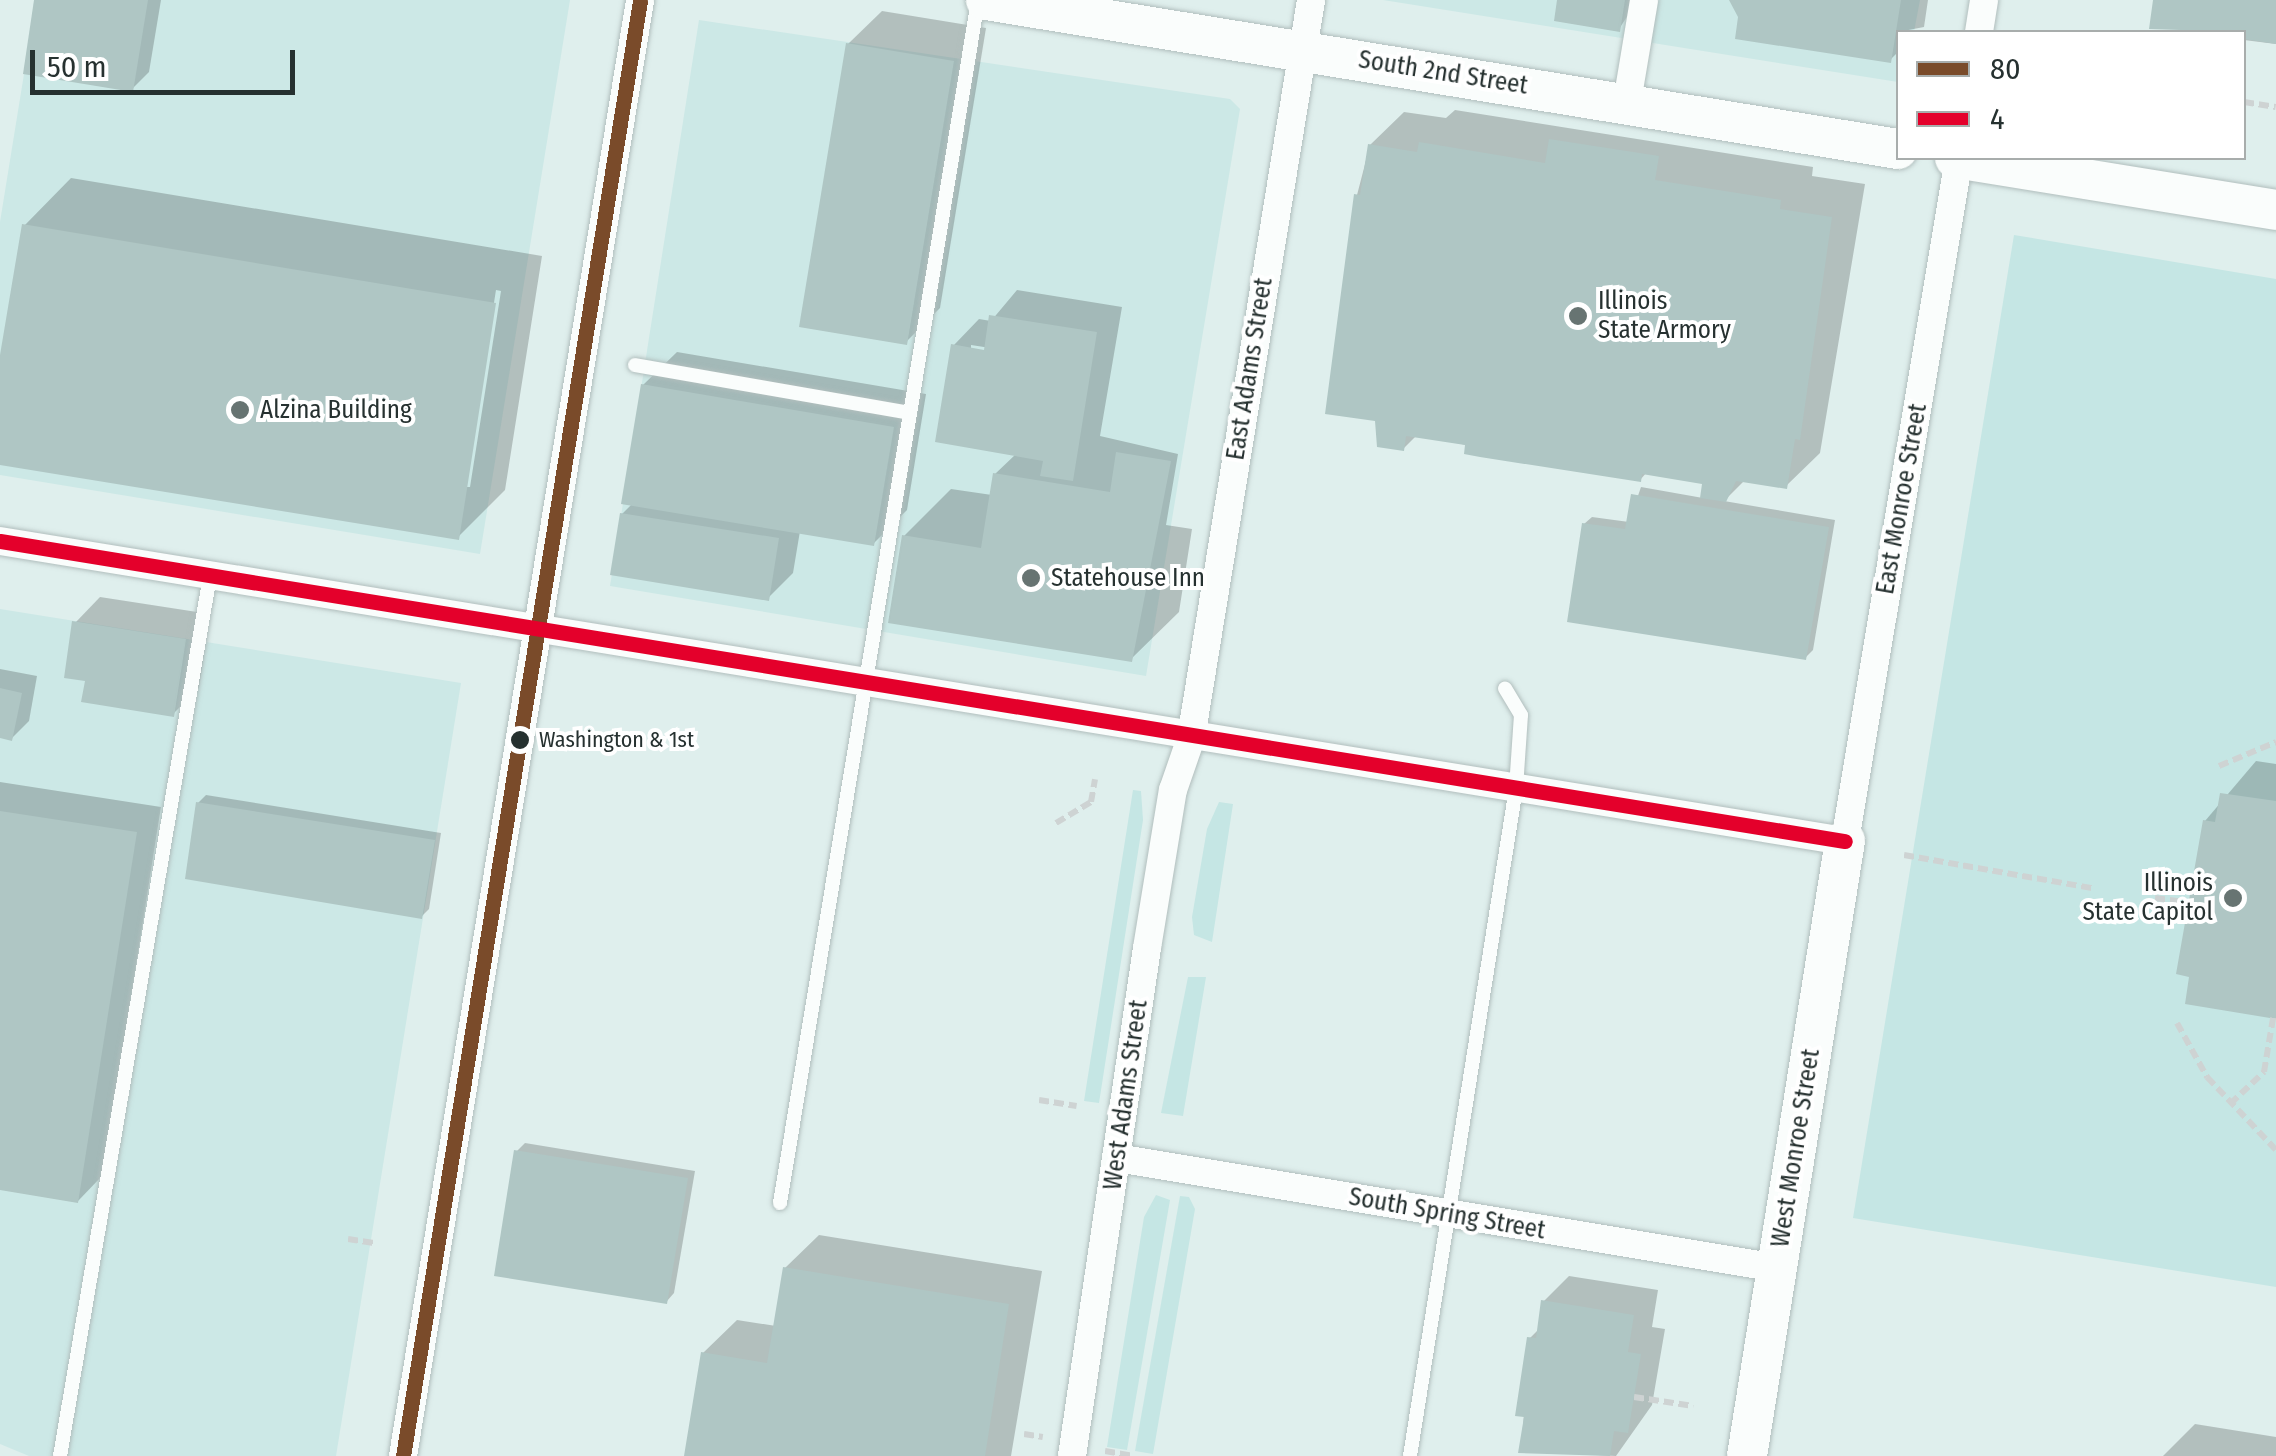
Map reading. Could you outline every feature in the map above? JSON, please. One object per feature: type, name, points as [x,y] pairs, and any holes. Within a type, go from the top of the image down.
[{"type":"main road","name":"South 2nd Street","points":[[986,0],[1896,149]]},
{"type":"main road","points":[[1970,160],[2276,210]]},
{"type":"main road","name":"West Monroe Street","points":[[1748,1456],[1846,841]]},
{"type":"street","points":[[403,1456],[640,0]]},
{"type":"street","name":"East Adams Street","points":[[1192,738],[1310,0]]},
{"type":"street","points":[[1627,102],[1644,0]]},
{"type":"street","points":[[1979,30],[1984,0]]},
{"type":"street","name":"East Monroe Street","points":[[1846,841],[1958,160]]},
{"type":"street","points":[[0,541],[1192,738],[1846,841]]},
{"type":"street","name":"West Adams Street","points":[[1072,1456],[1170,810],[1192,738]]},
{"type":"street","name":"South Spring Street","points":[[1117,1158],[1777,1268]]},
{"type":"lane","points":[[780,1203],[978,0]]},
{"type":"lane","points":[[635,365],[910,413]]},
{"type":"lane","points":[[60,1456],[210,576]]},
{"type":"lane","points":[[1410,1456],[1516,788],[1520,715],[1505,688]]},
{"type":"path","points":[[2246,102],[2276,107]]},
{"type":"path","points":[[2219,766],[2276,742]]},
{"type":"path","points":[[1056,823],[1090,802],[1095,779]]},
{"type":"path","points":[[1904,855],[2092,888]]},
{"type":"path","points":[[2155,898],[2184,902]]},
{"type":"path","points":[[2230,1104],[2264,1072],[2273,1018]]},
{"type":"path","points":[[2176,1023],[2230,1104],[2276,1150]]},
{"type":"path","points":[[1039,1100],[1078,1106]]},
{"type":"path","points":[[348,1239],[374,1244]]},
{"type":"path","points":[[1634,1397],[1693,1406]]},
{"type":"path","points":[[1024,1434],[1044,1437]]},
{"type":"path","points":[[1105,1451],[1134,1456]]},
{"type":"shaded area","points":[[36,0],[570,0],[480,554],[0,475],[0,222]]},
{"type":"shaded area","points":[[1383,0],[1920,0],[1914,30],[1896,30],[1896,82]]},
{"type":"shaded area","points":[[699,20],[1230,99],[1240,109],[1146,676],[610,586]]},
{"type":"shaded area","points":[[2014,235],[2276,279],[2276,1287],[1853,1218]]},
{"type":"shaded area","points":[[0,609],[461,683],[336,1456],[29,1456],[0,1444]]},
{"type":"shaded area","points":[[1133,790],[1141,791],[1143,820],[1099,1103],[1084,1101]]},
{"type":"shaded area","points":[[1219,802],[1233,804],[1212,942],[1194,935],[1192,917],[1207,829]]},
{"type":"shaded area","points":[[1188,977],[1206,977],[1183,1116],[1161,1113]]},
{"type":"shaded area","points":[[1156,1195],[1170,1200],[1127,1450],[1107,1447],[1144,1217]]},
{"type":"shaded area","points":[[1180,1196],[1189,1197],[1195,1209],[1153,1454],[1135,1451]]},
{"type":"building","points":[[34,0],[148,0],[133,92],[23,74]]},
{"type":"building","points":[[1557,0],[1625,0],[1620,32],[1554,21]]},
{"type":"building","points":[[1729,0],[1901,0],[1891,63],[1735,39],[1738,17]]},
{"type":"building","points":[[2153,0],[2276,0],[2276,44],[2246,39],[2246,30],[2149,29]]},
{"type":"building","points":[[846,43],[954,61],[907,345],[799,327]]},
{"type":"building","name":"Illinois State Armory","points":[[1549,139],[1659,156],[1655,180],[1781,200],[1780,209],[1832,217],[1800,440],[1795,439],[1787,489],[1736,481],[1726,502],[1700,498],[1702,484],[1642,474],[1641,482],[1480,457],[1464,454],[1465,445],[1406,436],[1404,451],[1377,447],[1375,421],[1325,414],[1354,194],[1360,195],[1368,144],[1417,152],[1419,142],[1545,163]]},
{"type":"building","name":"Alzina Building","points":[[22,224],[496,303],[459,540],[0,465],[0,355]]},
{"type":"building","points":[[989,315],[1097,332],[1073,481],[1040,476],[1043,461],[935,442],[951,344],[984,350]]},
{"type":"building","points":[[641,384],[894,427],[874,546],[621,504]]},
{"type":"building","points":[[1116,452],[1171,461],[1132,662],[888,623],[902,535],[981,548],[993,473],[1110,492]]},
{"type":"building","points":[[1631,494],[1829,527],[1806,660],[1567,622],[1582,523],[1625,529]]},
{"type":"building","points":[[620,513],[779,538],[769,601],[610,575]]},
{"type":"building","points":[[72,621],[186,639],[174,717],[81,702],[85,681],[64,678]]},
{"type":"building","points":[[0,688],[22,693],[12,741],[0,738]]},
{"type":"building","name":"Illinois State Capitol","points":[[2220,793],[2276,801],[2276,1019],[2185,1004],[2189,977],[2176,974],[2203,820],[2215,822]]},
{"type":"building","points":[[196,802],[435,840],[422,919],[185,879]]},
{"type":"building","points":[[0,811],[137,832],[78,1203],[0,1190]]},
{"type":"building","points":[[514,1150],[688,1178],[667,1304],[494,1276]]},
{"type":"building","points":[[783,1267],[1009,1304],[985,1456],[684,1456],[701,1352],[767,1363]]},
{"type":"building","points":[[1541,1300],[1634,1315],[1628,1352],[1641,1354],[1628,1433],[1614,1431],[1610,1456],[1518,1453],[1524,1417],[1515,1416],[1527,1337],[1536,1338]]},
{"type":"transit line","name":"80","points":[[403,1456],[640,0]]},
{"type":"transit line","name":"4","points":[[0,541],[1845,841]]},
{"type":"place","name":"Illinois State Armory","points":[[1578,316]]},
{"type":"place","name":"Alzina Building","points":[[240,410]]},
{"type":"place","name":"Statehouse Inn","points":[[1031,578]]},
{"type":"place","name":"Washington & 1st","points":[[520,740]]},
{"type":"place","name":"Illinois State Capitol","points":[[2233,898]]}]
